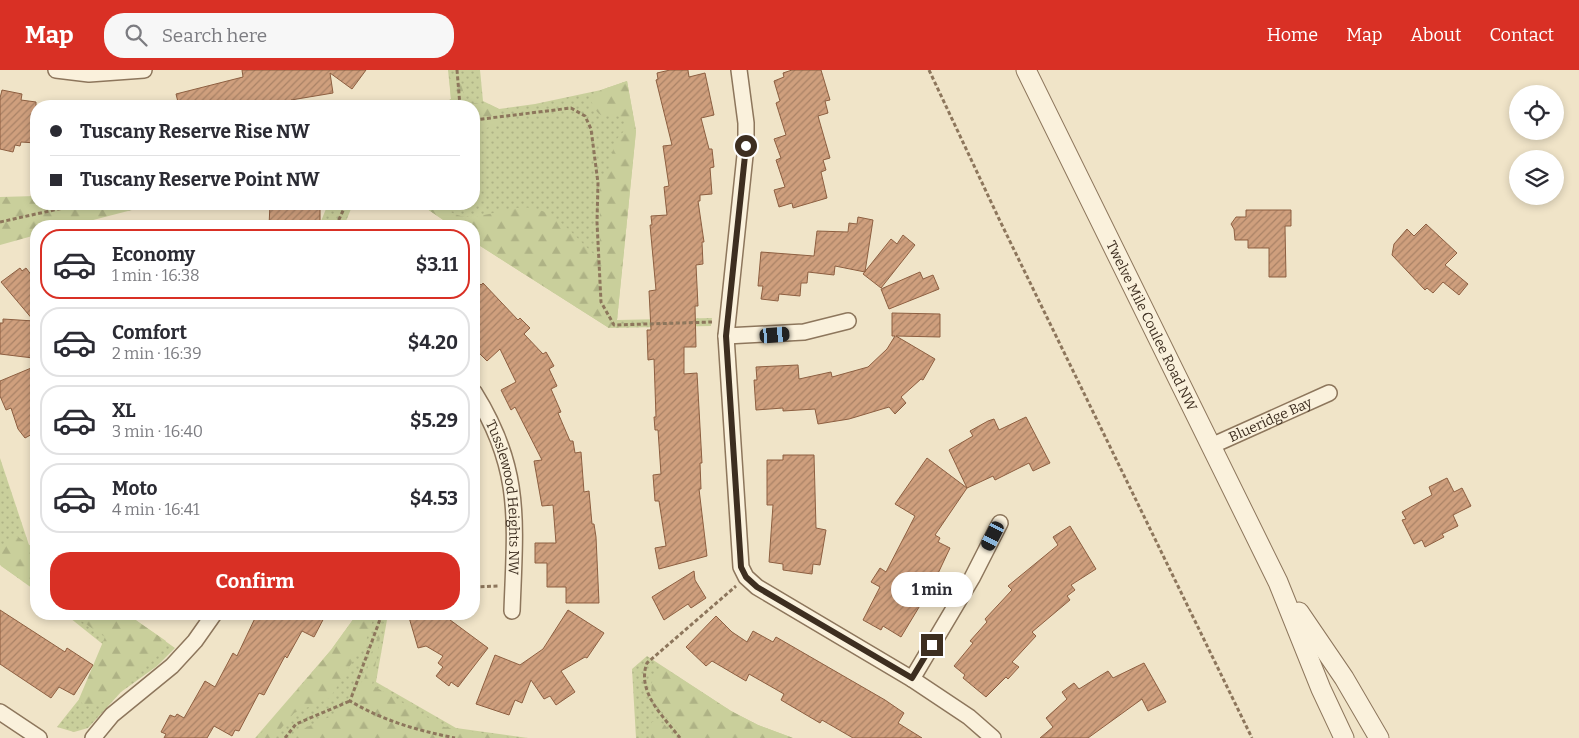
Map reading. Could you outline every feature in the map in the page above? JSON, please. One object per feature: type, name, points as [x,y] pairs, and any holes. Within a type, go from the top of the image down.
[{"type":"street","points":[[56,70],[89,72],[144,70]]},
{"type":"street","points":[[738,70],[746,123],[746,146],[727,329],[741,567],[746,577],[757,587],[912,678],[969,718],[993,738]]},
{"type":"street","name":"Twelve Mile Coulee Road NW","points":[[1026,70],[1278,582],[1321,689],[1344,738]]},
{"type":"street","points":[[727,329],[804,332],[848,321]]},
{"type":"street","name":"Blueridge Bay","points":[[1211,446],[1329,393]]},
{"type":"street","name":"Tusslewood Heights NW","points":[[480,403],[497,435],[508,464],[512,487],[516,515],[512,611]]},
{"type":"street","points":[[912,678],[972,578],[1000,522]]},
{"type":"street","name":"Twelve Mile Coulee Road NW","points":[[1278,582],[1344,678],[1379,738]]},
{"type":"street","points":[[93,738],[112,715],[172,666],[195,641],[210,620]]},
{"type":"street","points":[[0,712],[39,738]]},
{"type":"path","points":[[456,70],[459,100]]},
{"type":"path","points":[[929,70],[1000,221],[1252,738]]},
{"type":"path","points":[[480,119],[563,107],[579,111],[589,122],[591,129],[598,183],[597,222],[601,302],[614,325],[727,329]]},
{"type":"path","points":[[0,222],[55,210]]},
{"type":"path","points":[[680,738],[651,701],[644,672],[648,663],[746,577]]},
{"type":"path","points":[[480,587],[513,585]]},
{"type":"path","points":[[285,738],[296,724],[350,701],[380,620]]},
{"type":"path","points":[[350,701],[376,717],[455,738]]},
{"type":"green space","points":[[448,70],[480,70],[483,101],[499,109],[535,104],[601,90],[627,81],[636,131],[617,320],[712,318],[711,326],[609,328],[480,246],[480,220],[443,220],[429,210],[480,210],[480,100],[449,100],[451,99]]},
{"type":"green space","points":[[449,75],[460,78],[467,100],[449,100],[451,99]]},
{"type":"green space","points":[[627,81],[636,131],[617,320],[609,328],[480,246],[480,220],[443,220],[429,210],[448,210],[464,216],[476,216],[515,208],[529,208],[542,211],[556,219],[595,255],[600,250],[600,181],[602,177],[607,176],[615,141],[624,131],[624,119],[613,115],[601,115],[594,107],[590,98],[601,90]]},
{"type":"green space","points":[[480,104],[489,104],[499,109],[501,120],[494,126],[480,130]]},
{"type":"green space","points":[[30,196],[30,210],[132,210],[93,220],[30,220],[30,237],[0,245],[0,197]]},
{"type":"green space","points":[[326,210],[351,210],[346,220],[321,220]]},
{"type":"green space","points":[[0,458],[30,546],[30,587],[0,565]]},
{"type":"green space","points":[[17,536],[30,546],[30,586],[1,566],[1,548]]},
{"type":"green space","points":[[72,620],[135,620],[175,648],[157,666],[121,692],[88,728],[74,732],[57,727],[115,654]]},
{"type":"green space","points":[[80,620],[136,620],[166,641],[155,659],[120,688],[108,701],[84,706],[79,699],[105,637]]},
{"type":"green space","points":[[353,620],[387,620],[376,682],[456,728],[528,738],[255,738],[331,650]]},
{"type":"green space","points":[[353,620],[373,620],[366,640],[330,698],[294,713],[273,738],[257,738],[331,650]]},
{"type":"green space","points":[[383,620],[372,685],[444,727],[512,738],[299,738],[296,732],[334,715],[364,679]]},
{"type":"green space","points":[[647,656],[731,711],[758,725],[793,738],[636,738],[632,669]]},
{"type":"green space","points":[[663,667],[731,711],[758,725],[793,738],[686,738],[656,704],[652,694],[651,685],[655,676]]},
{"type":"green space","points":[[658,721],[665,725],[675,738],[651,738],[649,728],[652,722]]},
{"type":"building","points":[[242,70],[366,70],[352,89],[330,73],[333,93],[291,100],[178,100],[176,94],[243,77]]},
{"type":"building","points":[[670,70],[688,70],[689,77],[705,73],[714,115],[701,118],[709,149],[712,149],[714,167],[710,168],[712,194],[700,195],[700,201],[698,201],[704,242],[702,242],[703,264],[696,265],[698,306],[695,306],[696,347],[684,347],[684,374],[697,373],[702,463],[700,463],[701,489],[699,489],[707,556],[659,569],[655,548],[666,546],[659,501],[655,501],[653,475],[661,474],[658,430],[655,430],[654,417],[656,417],[654,359],[648,360],[647,330],[651,330],[649,291],[656,290],[650,225],[652,225],[651,216],[667,215],[664,187],[669,186],[663,146],[672,145],[656,80],[658,79],[657,73]]},
{"type":"building","points":[[792,70],[821,70],[830,100],[825,101],[828,113],[818,116],[830,158],[823,160],[826,170],[821,172],[827,198],[793,208],[792,203],[779,207],[774,190],[785,187],[776,160],[781,158],[774,139],[786,135],[776,103],[780,101],[774,81],[784,77],[783,73]]},
{"type":"building","points":[[2,90],[22,94],[21,100],[30,101],[30,143],[21,142],[20,146],[15,145],[13,152],[0,149],[0,98]]},
{"type":"building","points":[[270,210],[320,210],[320,220],[269,220]]},
{"type":"building","points":[[1246,210],[1291,210],[1291,226],[1285,226],[1286,277],[1269,277],[1269,248],[1248,248],[1248,240],[1235,240],[1234,229],[1231,224],[1236,217],[1246,217]]},
{"type":"building","points":[[858,217],[873,220],[865,272],[835,266],[834,275],[808,272],[807,283],[801,283],[800,296],[779,294],[778,301],[761,299],[763,286],[758,286],[761,252],[814,256],[817,231],[848,232],[849,223],[857,224]]},
{"type":"building","points":[[1426,224],[1457,253],[1445,265],[1468,284],[1459,295],[1443,282],[1433,293],[1427,288],[1425,290],[1392,255],[1394,244],[1407,229],[1414,236]]},
{"type":"building","points":[[903,235],[915,245],[881,288],[863,274],[891,239],[897,244]]},
{"type":"building","points":[[20,268],[22,271],[26,268],[30,273],[30,316],[1,282]]},
{"type":"building","points":[[920,272],[923,279],[933,275],[939,289],[889,309],[881,289]]},
{"type":"building","points":[[483,283],[518,320],[520,318],[530,328],[524,334],[543,354],[546,352],[554,366],[549,369],[557,386],[551,389],[561,412],[558,413],[570,441],[573,441],[575,453],[581,452],[584,492],[589,491],[592,524],[594,524],[596,537],[599,603],[566,603],[566,587],[547,587],[547,563],[535,563],[535,543],[556,543],[553,505],[542,506],[534,461],[542,460],[515,407],[511,410],[501,390],[516,382],[500,349],[487,361],[480,354],[480,284]]},
{"type":"building","points":[[892,313],[940,314],[940,337],[896,336],[935,359],[923,380],[921,379],[901,397],[906,403],[895,414],[889,407],[849,419],[818,424],[815,409],[783,411],[783,408],[756,410],[754,380],[757,380],[756,367],[798,365],[799,379],[831,372],[832,377],[868,367],[887,349],[895,336],[892,336]]},
{"type":"building","points":[[3,319],[30,321],[30,358],[0,354],[0,323],[3,323]]},
{"type":"building","points":[[30,368],[30,435],[25,438],[18,429],[11,408],[6,410],[0,396],[0,381]]},
{"type":"building","points":[[1026,417],[1050,463],[1033,471],[1029,463],[995,480],[993,476],[967,488],[949,450],[973,436],[970,431],[988,421],[994,419],[999,430]]},
{"type":"building","points":[[783,455],[814,455],[816,528],[826,530],[820,565],[813,564],[812,574],[783,570],[783,564],[769,562],[773,505],[767,505],[767,460],[783,460]]},
{"type":"building","points":[[927,458],[967,488],[935,535],[940,538],[938,542],[950,548],[933,584],[901,637],[883,626],[881,630],[863,620],[880,587],[871,582],[880,568],[886,572],[915,516],[895,504]]},
{"type":"building","points":[[1447,478],[1454,492],[1462,488],[1471,506],[1453,515],[1458,526],[1442,534],[1444,537],[1425,547],[1422,540],[1414,544],[1402,520],[1406,519],[1402,512],[1432,495],[1429,487]]},
{"type":"building","points":[[1070,526],[1096,569],[1071,585],[1075,590],[1067,596],[1070,600],[1032,632],[1036,636],[1012,662],[1019,667],[986,697],[963,678],[965,675],[954,666],[973,643],[970,641],[987,622],[985,619],[1012,590],[1008,586],[1058,545],[1053,537]]},
{"type":"building","points":[[694,571],[695,580],[706,598],[691,608],[688,604],[664,620],[652,597]]},
{"type":"building","points":[[0,610],[65,652],[67,648],[93,665],[74,695],[59,687],[51,698],[0,664]]},
{"type":"building","points":[[568,610],[604,633],[587,658],[585,657],[561,671],[575,692],[556,705],[550,696],[544,699],[531,680],[522,703],[515,700],[509,715],[476,704],[495,655],[520,665],[543,649]]},
{"type":"building","points":[[716,616],[732,632],[747,642],[753,631],[773,642],[776,637],[885,700],[904,713],[898,723],[922,738],[853,738],[822,720],[820,723],[781,700],[784,694],[749,674],[746,681],[712,661],[706,666],[686,647]]},
{"type":"building","points":[[254,620],[323,620],[314,637],[302,631],[287,658],[285,656],[264,695],[259,693],[239,731],[235,730],[232,736],[214,726],[207,738],[164,738],[166,734],[161,732],[170,715],[175,717],[177,714],[184,718],[205,681],[215,687],[233,653],[237,656]]},
{"type":"building","points":[[410,620],[450,620],[488,648],[458,687],[451,682],[449,686],[436,676],[443,667],[438,663],[443,656],[426,646],[418,648]]},
{"type":"building","points":[[1144,663],[1166,702],[1148,711],[1142,699],[1088,738],[1040,738],[1053,727],[1046,718],[1067,699],[1062,692],[1074,683],[1079,689],[1108,671],[1113,678]]},
{"type":"route","points":[[746,146],[726,336],[741,567],[746,577],[757,587],[912,678],[932,645]]}]
